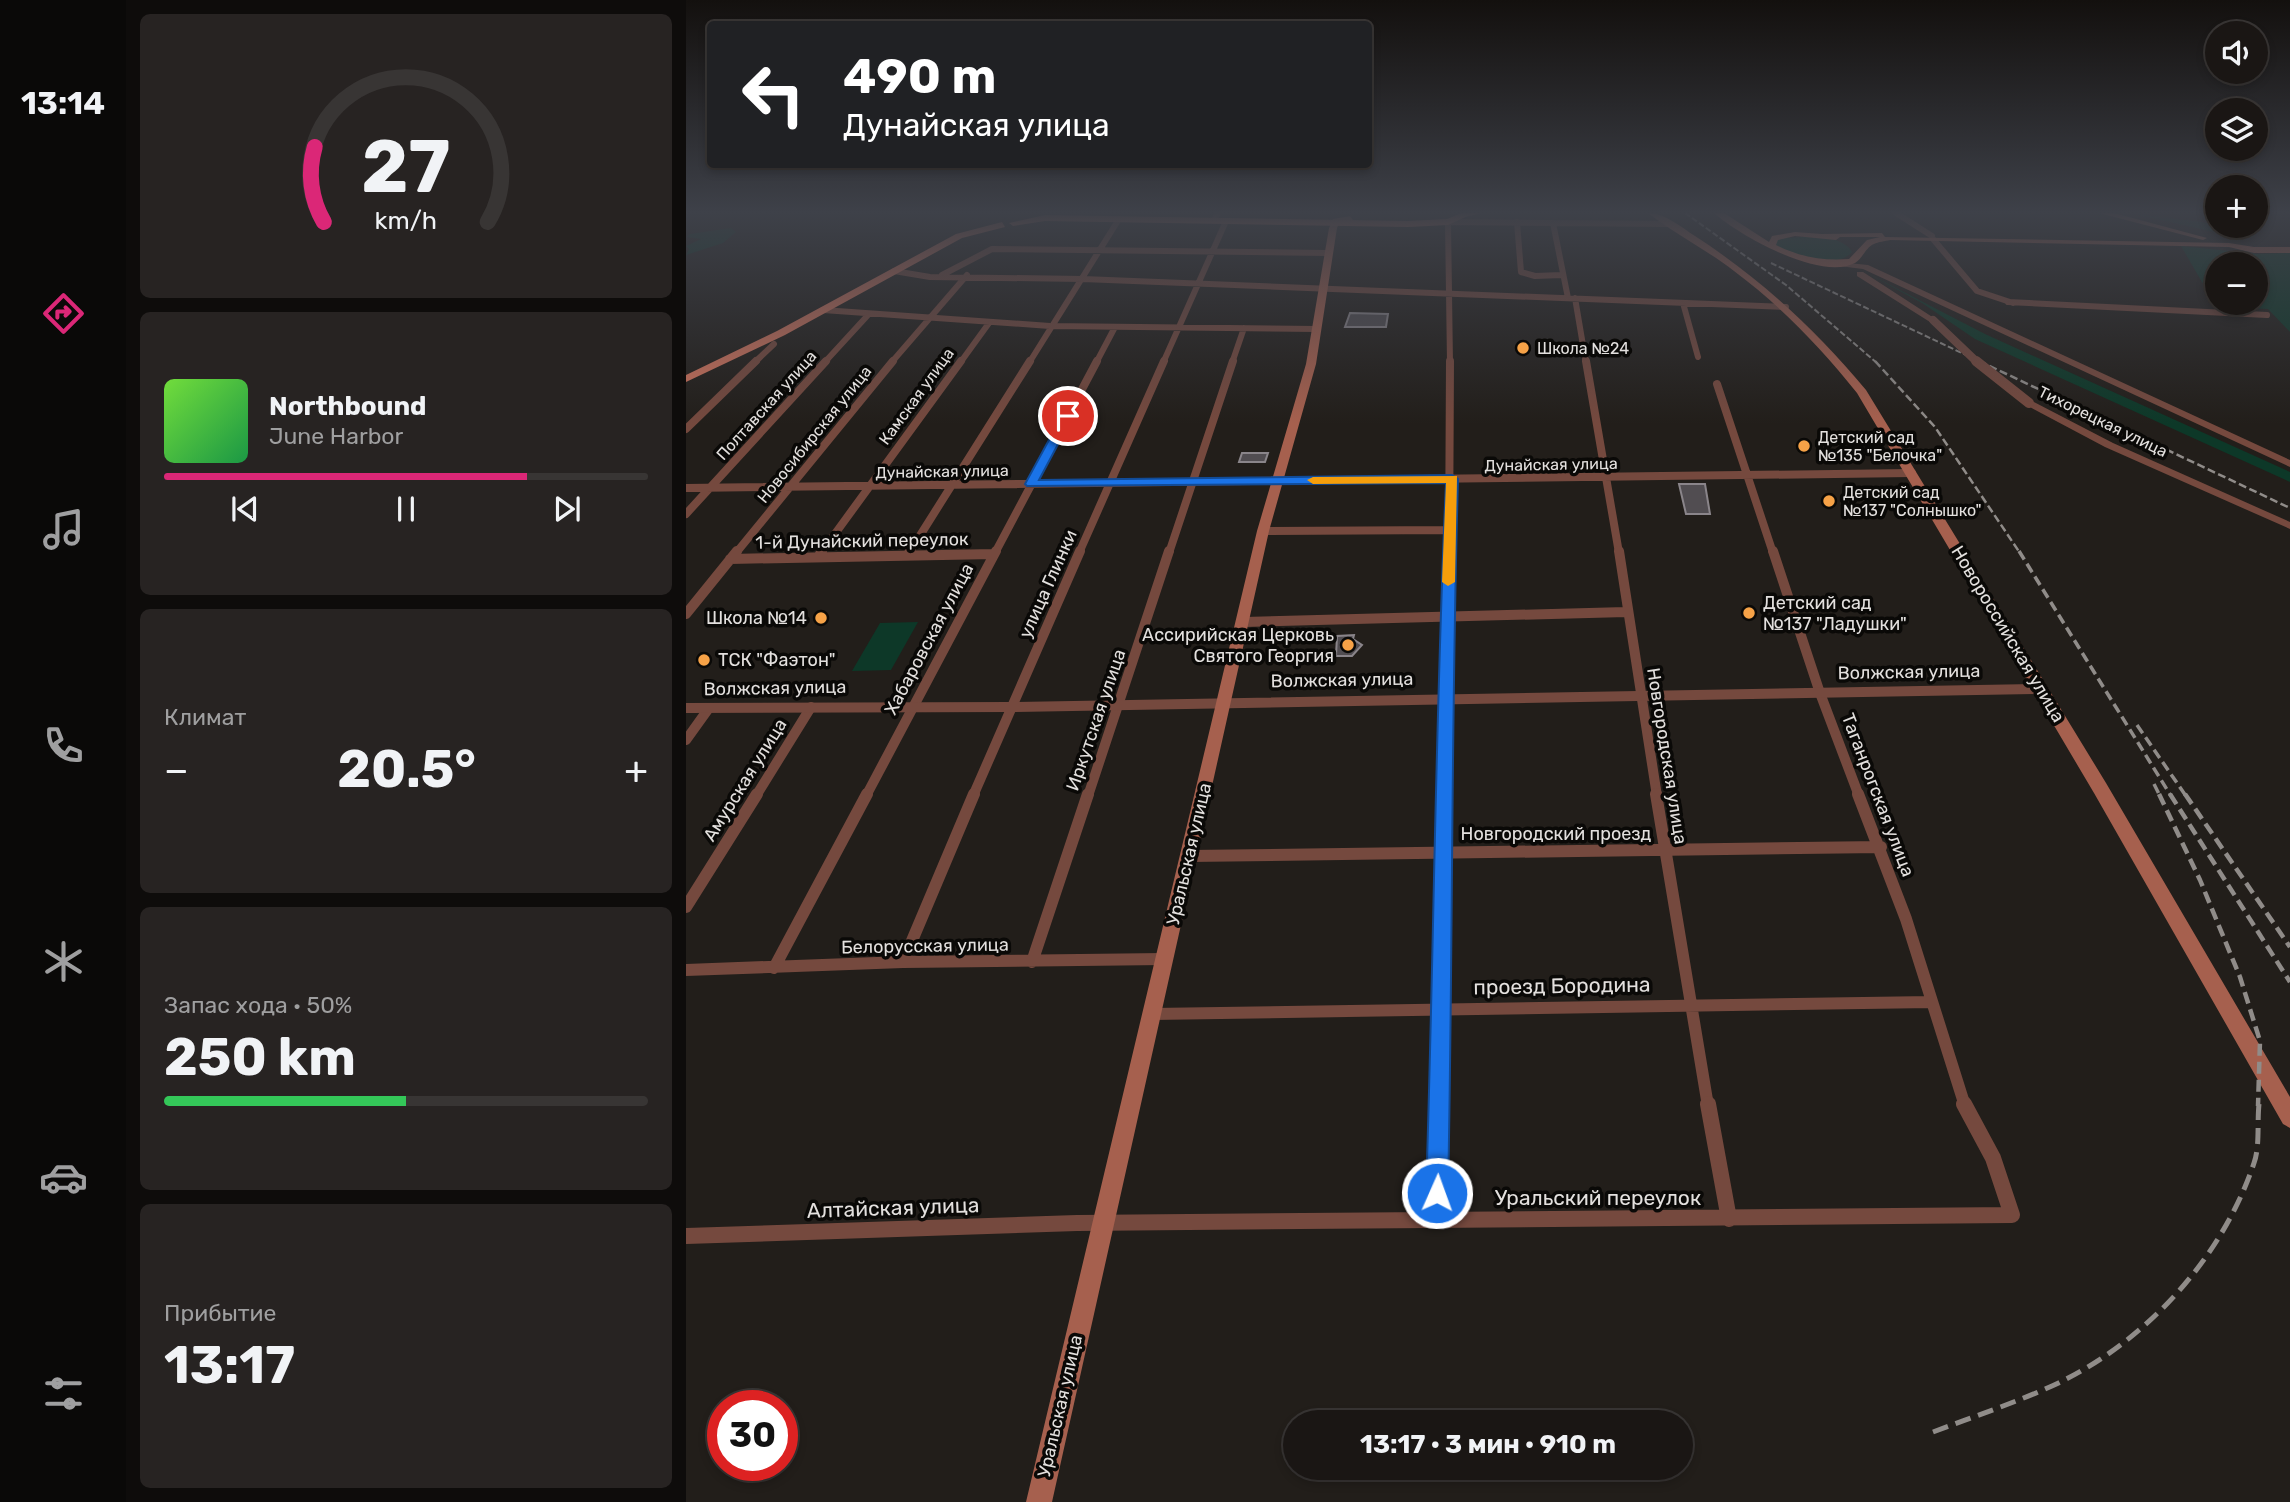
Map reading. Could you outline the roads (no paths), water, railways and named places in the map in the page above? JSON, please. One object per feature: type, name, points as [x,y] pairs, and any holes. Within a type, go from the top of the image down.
[{"type":"main road","points":[[686,376],[864,283]]},
{"type":"main road","points":[[686,376],[823,310],[872,283]]},
{"type":"main road","name":"Уральская улица","points":[[1038,1502],[1263,531],[1311,363],[1322,283]]},
{"type":"main road","name":"Новороссийская улица","points":[[1753,283],[1786,307],[1862,392],[2041,689],[2290,1117]]},
{"type":"street","name":"Новосибирская улица","points":[[686,614],[927,319],[960,283]]},
{"type":"street","points":[[908,555],[1050,326],[1080,283]]},
{"type":"street","points":[[1177,283],[1786,307]]},
{"type":"street","points":[[1436,1219],[1442,1008],[1444,698],[1452,479],[1451,283]]},
{"type":"street","name":"Новгородская улица","points":[[1565,283],[1571,298],[1621,564],[1626,612],[1689,1005],[1729,1219]]},
{"type":"street","name":"Тихорецкая улица","points":[[1870,283],[1887,290]]},
{"type":"street","name":"Тихорецкая улица","points":[[1875,283],[1933,320],[1985,370],[2029,403],[2109,445],[2290,526]]},
{"type":"street","points":[[1901,283],[2290,464]]},
{"type":"street","points":[[1971,283],[1977,291],[2008,302],[2030,304]]},
{"type":"street","name":"улица Глинки","points":[[903,962],[1010,707],[1198,284]]},
{"type":"street","points":[[2008,302],[2205,312]]},
{"type":"street","points":[[1683,303],[1698,357]]},
{"type":"street","points":[[823,310],[1050,326],[1317,329]]},
{"type":"street","name":"Полтавская улица","points":[[686,513],[867,315]]},
{"type":"street","name":"Камская улица","points":[[818,557],[989,323]]},
{"type":"street","name":"Хабаровская улица","points":[[774,968],[1115,327]]},
{"type":"street","name":"Иркутская улица","points":[[1032,962],[1244,328]]},
{"type":"street","points":[[686,429],[774,344]]},
{"type":"street","name":"Таганрогская улица","points":[[1717,384],[1820,693],[1881,847],[1962,1101],[1993,1158],[2012,1215]]},
{"type":"street","name":"Дунайская улица","points":[[686,488],[1912,473]]},
{"type":"street","points":[[1263,531],[1450,530]]},
{"type":"street","name":"1-й Дунайский переулок","points":[[730,559],[994,554]]},
{"type":"street","points":[[1244,622],[1626,612]]},
{"type":"street","name":"Волжская улица","points":[[686,708],[1010,707],[2041,689]]},
{"type":"street","name":"Амурская улица","points":[[686,907],[811,707]]},
{"type":"street","points":[[686,740],[709,708]]},
{"type":"street","name":"Новгородский проезд","points":[[1189,856],[1664,852],[1881,847]]},
{"type":"street","name":"Белорусская улица","points":[[686,970],[903,962],[1164,959]]},
{"type":"street","name":"проезд Бородина","points":[[1152,1013],[1931,1002]]},
{"type":"street","name":"Уральский переулок","points":[[1101,1225],[1436,1219],[2012,1215]]},
{"type":"street","name":"Алтайская улица","points":[[686,1236],[1101,1225]]},
{"type":"railway","points":[[1783,283],[1876,362]]},
{"type":"railway","points":[[1814,283],[1983,363]]},
{"type":"railway","points":[[1979,361],[2290,508]]},
{"type":"railway","points":[[1876,362],[1935,427],[2020,553]]},
{"type":"railway","points":[[2019,551],[2171,796]]},
{"type":"railway","points":[[2137,725],[2186,796]]},
{"type":"railway","points":[[2154,784],[2159,794]]},
{"type":"railway","points":[[2159,794],[2200,880],[2240,977],[2260,1041],[2258,1106]]},
{"type":"railway","points":[[2170,794],[2290,982]]},
{"type":"railway","points":[[2185,794],[2290,947]]},
{"type":"railway","points":[[1933,1432],[2038,1392],[2086,1368],[2118,1347],[2176,1295],[2222,1232],[2240,1198],[2256,1156],[2259,1104]]},
{"type":"place","name":"Школа №24","points":[[1523,348]]},
{"type":"place","name":"Детский сад №135 \"Белочка\"","points":[[1804,446]]},
{"type":"place","name":"Детский сад №137 \"Солнышко\"","points":[[1829,501]]},
{"type":"place","name":"Детский сад №137 \"Ладушки\"","points":[[1749,613]]},
{"type":"place","name":"Школа №14","points":[[821,618]]},
{"type":"place","name":"Ассирийская Церковь Святого Георгия","points":[[1348,645]]},
{"type":"place","name":"ТСК \"Фаэтон\"","points":[[704,660]]}]
